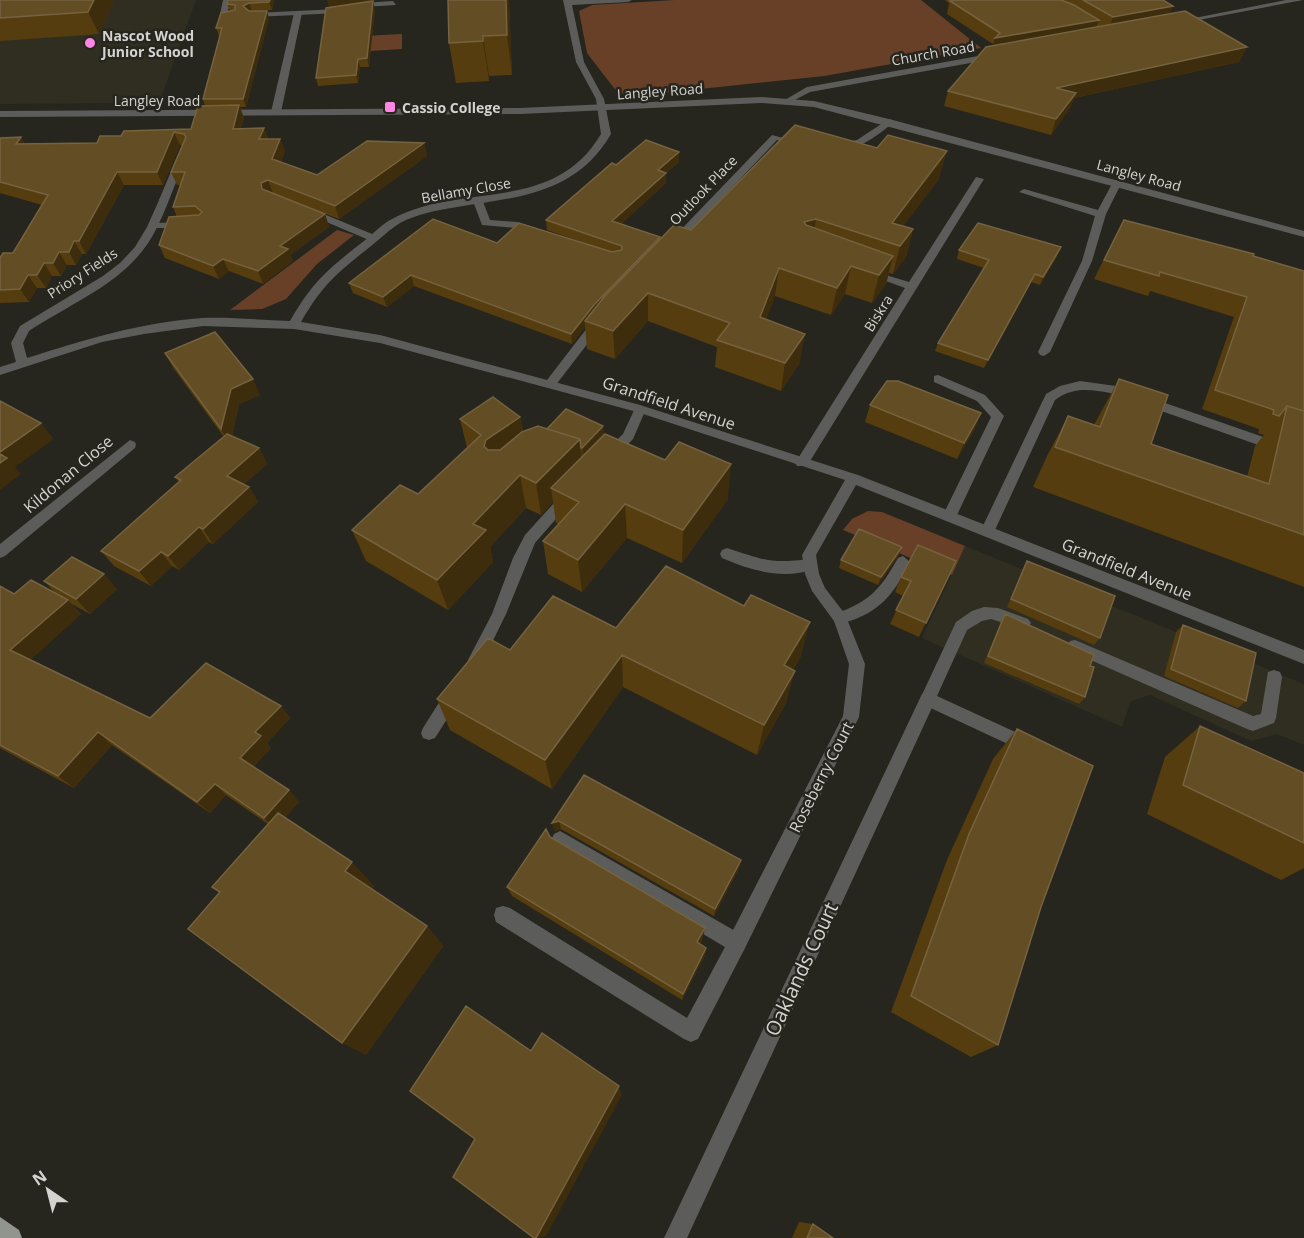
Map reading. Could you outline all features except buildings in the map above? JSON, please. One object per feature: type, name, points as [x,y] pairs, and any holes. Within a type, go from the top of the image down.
[{"type":"main road","points":[[0,1228],[10,1238]]},
{"type":"street","points":[[227,0],[222,17],[233,16]]},
{"type":"street","points":[[601,108],[596,88],[580,63],[568,2],[628,0]]},
{"type":"street","points":[[1163,25],[1299,0]]},
{"type":"street","points":[[252,15],[339,11],[363,4],[393,3]]},
{"type":"street","points":[[276,112],[298,13]]},
{"type":"street","name":"Church Road","points":[[787,101],[807,90],[1001,55]]},
{"type":"street","name":"Langley Road","points":[[0,114],[601,108],[735,100],[787,101],[836,108],[1304,234]]},
{"type":"street","name":"Bellamy Close","points":[[294,325],[309,298],[326,276],[373,238],[411,214],[534,191],[565,177],[596,152],[603,141],[606,134],[601,108]]},
{"type":"street","name":"Outlook Place","points":[[663,253],[775,137],[821,147],[858,143],[889,122]]},
{"type":"street","name":"Priory Fields","points":[[22,364],[17,343],[24,329],[123,267],[155,226],[184,149]]},
{"type":"street","name":"Biskra","points":[[802,463],[979,179]]},
{"type":"street","points":[[1044,352],[1087,261],[1101,214],[1117,182]]},
{"type":"street","points":[[1024,192],[1101,214]]},
{"type":"street","points":[[478,201],[486,223],[517,225],[547,234]]},
{"type":"street","points":[[295,206],[373,238]]},
{"type":"street","points":[[155,226],[201,224]]},
{"type":"street","points":[[860,269],[912,287]]},
{"type":"street","points":[[550,383],[608,311]]},
{"type":"street","name":"Grandfield Avenue","points":[[0,371],[100,339],[175,325],[241,322],[294,325],[380,339],[640,409],[852,478],[1304,657]]},
{"type":"street","points":[[938,379],[981,398],[998,416],[950,515]]},
{"type":"street","points":[[987,530],[1050,397],[1066,388],[1088,385],[1112,389],[1304,456]]},
{"type":"street","points":[[597,469],[628,436],[640,409]]},
{"type":"street","name":"Kildonan Close","points":[[0,552],[130,445]]},
{"type":"street","points":[[727,554],[755,567],[774,569],[810,565],[809,555],[815,542],[852,478]]},
{"type":"street","points":[[429,733],[462,681],[499,614],[520,558],[530,539],[580,485]]},
{"type":"street","points":[[840,618],[877,603],[885,595],[903,562]]},
{"type":"street","name":"Roseberry Court","points":[[503,915],[691,1032],[851,717],[857,664],[840,618],[819,591],[810,565]]},
{"type":"street","name":"Oaklands Court","points":[[675,1238],[961,626],[971,618],[1000,612],[1043,632]]},
{"type":"street","points":[[1064,641],[1253,724],[1268,718],[1274,677]]},
{"type":"street","points":[[928,699],[1042,752]]},
{"type":"street","points":[[561,840],[737,943]]},
{"type":"shaded area","name":"Nascot Wood Junior School","points":[[0,0],[196,0],[159,103],[0,104]]},
{"type":"shaded area","points":[[675,0],[921,0],[981,48],[824,76],[633,96],[617,92],[587,53],[579,11],[592,5]]},
{"type":"shaded area","points":[[402,34],[402,49],[322,54],[325,38]]},
{"type":"shaded area","points":[[337,230],[354,235],[317,264],[286,299],[262,309],[230,310]]},
{"type":"shaded area","points":[[868,511],[882,512],[965,546],[952,575],[843,530],[852,519]]},
{"type":"shaded area","points":[[965,546],[1304,684],[1304,745],[1277,734],[1251,741],[1150,695],[1131,701],[1122,727],[922,638]]},
{"type":"place","name":"Nascot Wood Junior School","points":[[90,43]]},
{"type":"place","name":"Cassio College","points":[[390,107]]}]
